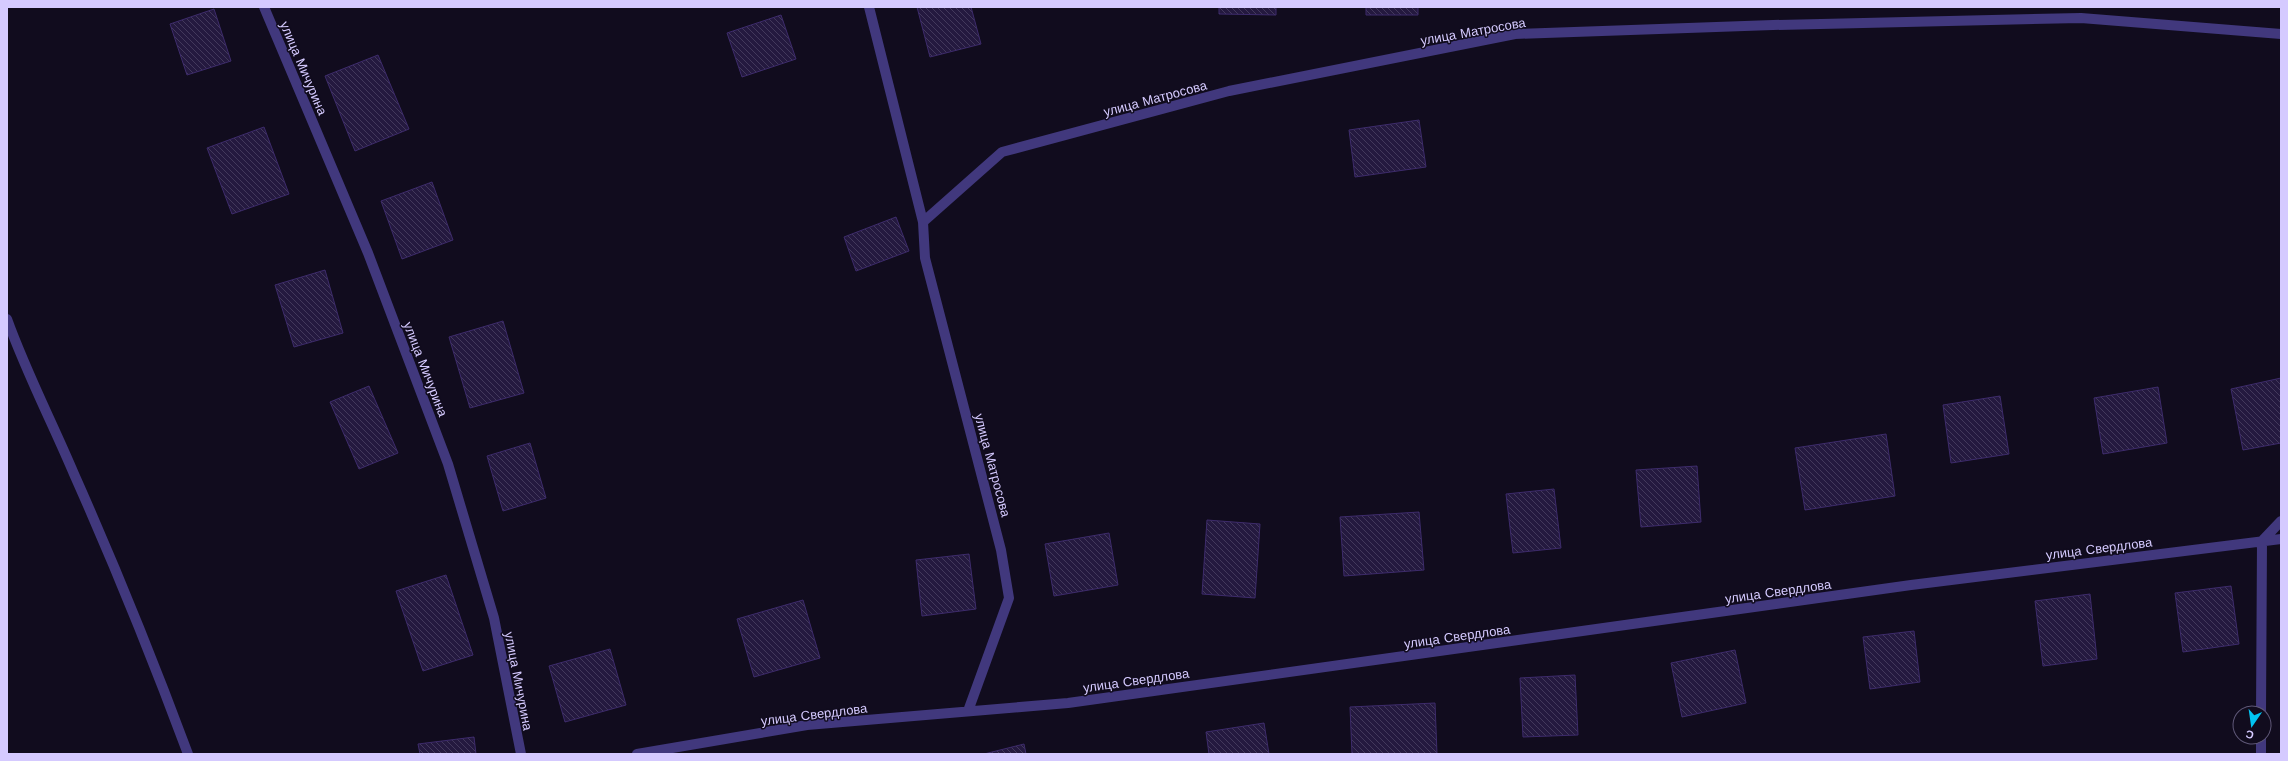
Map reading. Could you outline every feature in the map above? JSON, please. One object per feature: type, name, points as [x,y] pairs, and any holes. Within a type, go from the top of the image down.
[{"type":"street","name":"улица Мичурина","points":[[264,7],[368,254],[448,464],[494,618],[521,754]]},
{"type":"street","name":"улица Матросова","points":[[869,7],[923,222],[926,258],[1001,550],[1009,598],[968,712]]},
{"type":"street","name":"улица Матросова","points":[[923,222],[1002,152],[1229,91],[1515,34],[1773,25],[2081,18],[2281,34]]},
{"type":"street","points":[[7,319],[20,356],[74,473],[152,658],[188,754]]},
{"type":"street","points":[[2261,705],[2262,541],[2281,521]]},
{"type":"street","name":"улица Свердлова","points":[[637,754],[807,725],[1068,703],[1911,585],[2281,539]]},
{"type":"building","points":[[917,7],[971,7],[981,44],[930,57]]},
{"type":"building","points":[[1219,7],[1276,7],[1276,15],[1219,14]]},
{"type":"building","points":[[1366,7],[1418,7],[1418,15],[1366,15]]},
{"type":"building","points":[[214,9],[231,61],[187,75],[170,24]]},
{"type":"building","points":[[781,15],[796,59],[742,77],[727,33]]},
{"type":"building","points":[[378,55],[409,129],[355,151],[325,76]]},
{"type":"building","points":[[1419,120],[1426,167],[1355,177],[1349,130]]},
{"type":"building","points":[[264,127],[289,194],[232,214],[207,148]]},
{"type":"building","points":[[432,182],[453,240],[402,259],[381,201]]},
{"type":"building","points":[[896,217],[909,251],[856,271],[844,237]]},
{"type":"building","points":[[325,270],[343,333],[294,347],[275,285]]},
{"type":"building","points":[[503,321],[524,393],[470,408],[449,337]]},
{"type":"building","points":[[2281,378],[2281,443],[2243,450],[2231,389]]},
{"type":"building","points":[[369,386],[398,453],[359,469],[330,402]]},
{"type":"building","points":[[2158,387],[2167,443],[2103,454],[2094,398]]},
{"type":"building","points":[[2000,396],[2009,454],[1951,463],[1943,405]]},
{"type":"building","points":[[1886,434],[1895,496],[1805,510],[1795,448]]},
{"type":"building","points":[[530,443],[546,498],[503,511],[487,456]]},
{"type":"building","points":[[1697,466],[1701,522],[1641,527],[1636,470]]},
{"type":"building","points":[[1554,489],[1561,548],[1513,553],[1506,494]]},
{"type":"building","points":[[1419,512],[1424,570],[1344,576],[1340,517]]},
{"type":"building","points":[[1207,520],[1260,524],[1255,598],[1202,594]]},
{"type":"building","points":[[1109,533],[1118,585],[1054,596],[1045,544]]},
{"type":"building","points":[[969,554],[976,609],[922,616],[916,560]]},
{"type":"building","points":[[446,575],[473,655],[423,671],[396,591]]},
{"type":"building","points":[[2231,586],[2239,644],[2183,652],[2175,593]]},
{"type":"building","points":[[2090,594],[2097,659],[2043,666],[2035,601]]},
{"type":"building","points":[[803,600],[820,658],[754,677],[737,619]]},
{"type":"building","points":[[1914,631],[1920,682],[1870,689],[1863,637]]},
{"type":"building","points":[[610,649],[626,705],[565,722],[549,666]]},
{"type":"building","points":[[1735,650],[1746,703],[1682,717],[1671,663]]},
{"type":"building","points":[[1575,675],[1578,735],[1523,737],[1520,678]]},
{"type":"building","points":[[1435,703],[1437,754],[1352,754],[1350,707]]},
{"type":"building","points":[[1264,723],[1269,754],[1209,754],[1206,732]]},
{"type":"building","points":[[474,737],[476,754],[420,754],[418,744]]},
{"type":"building","points":[[1024,744],[1026,754],[984,754]]}]
